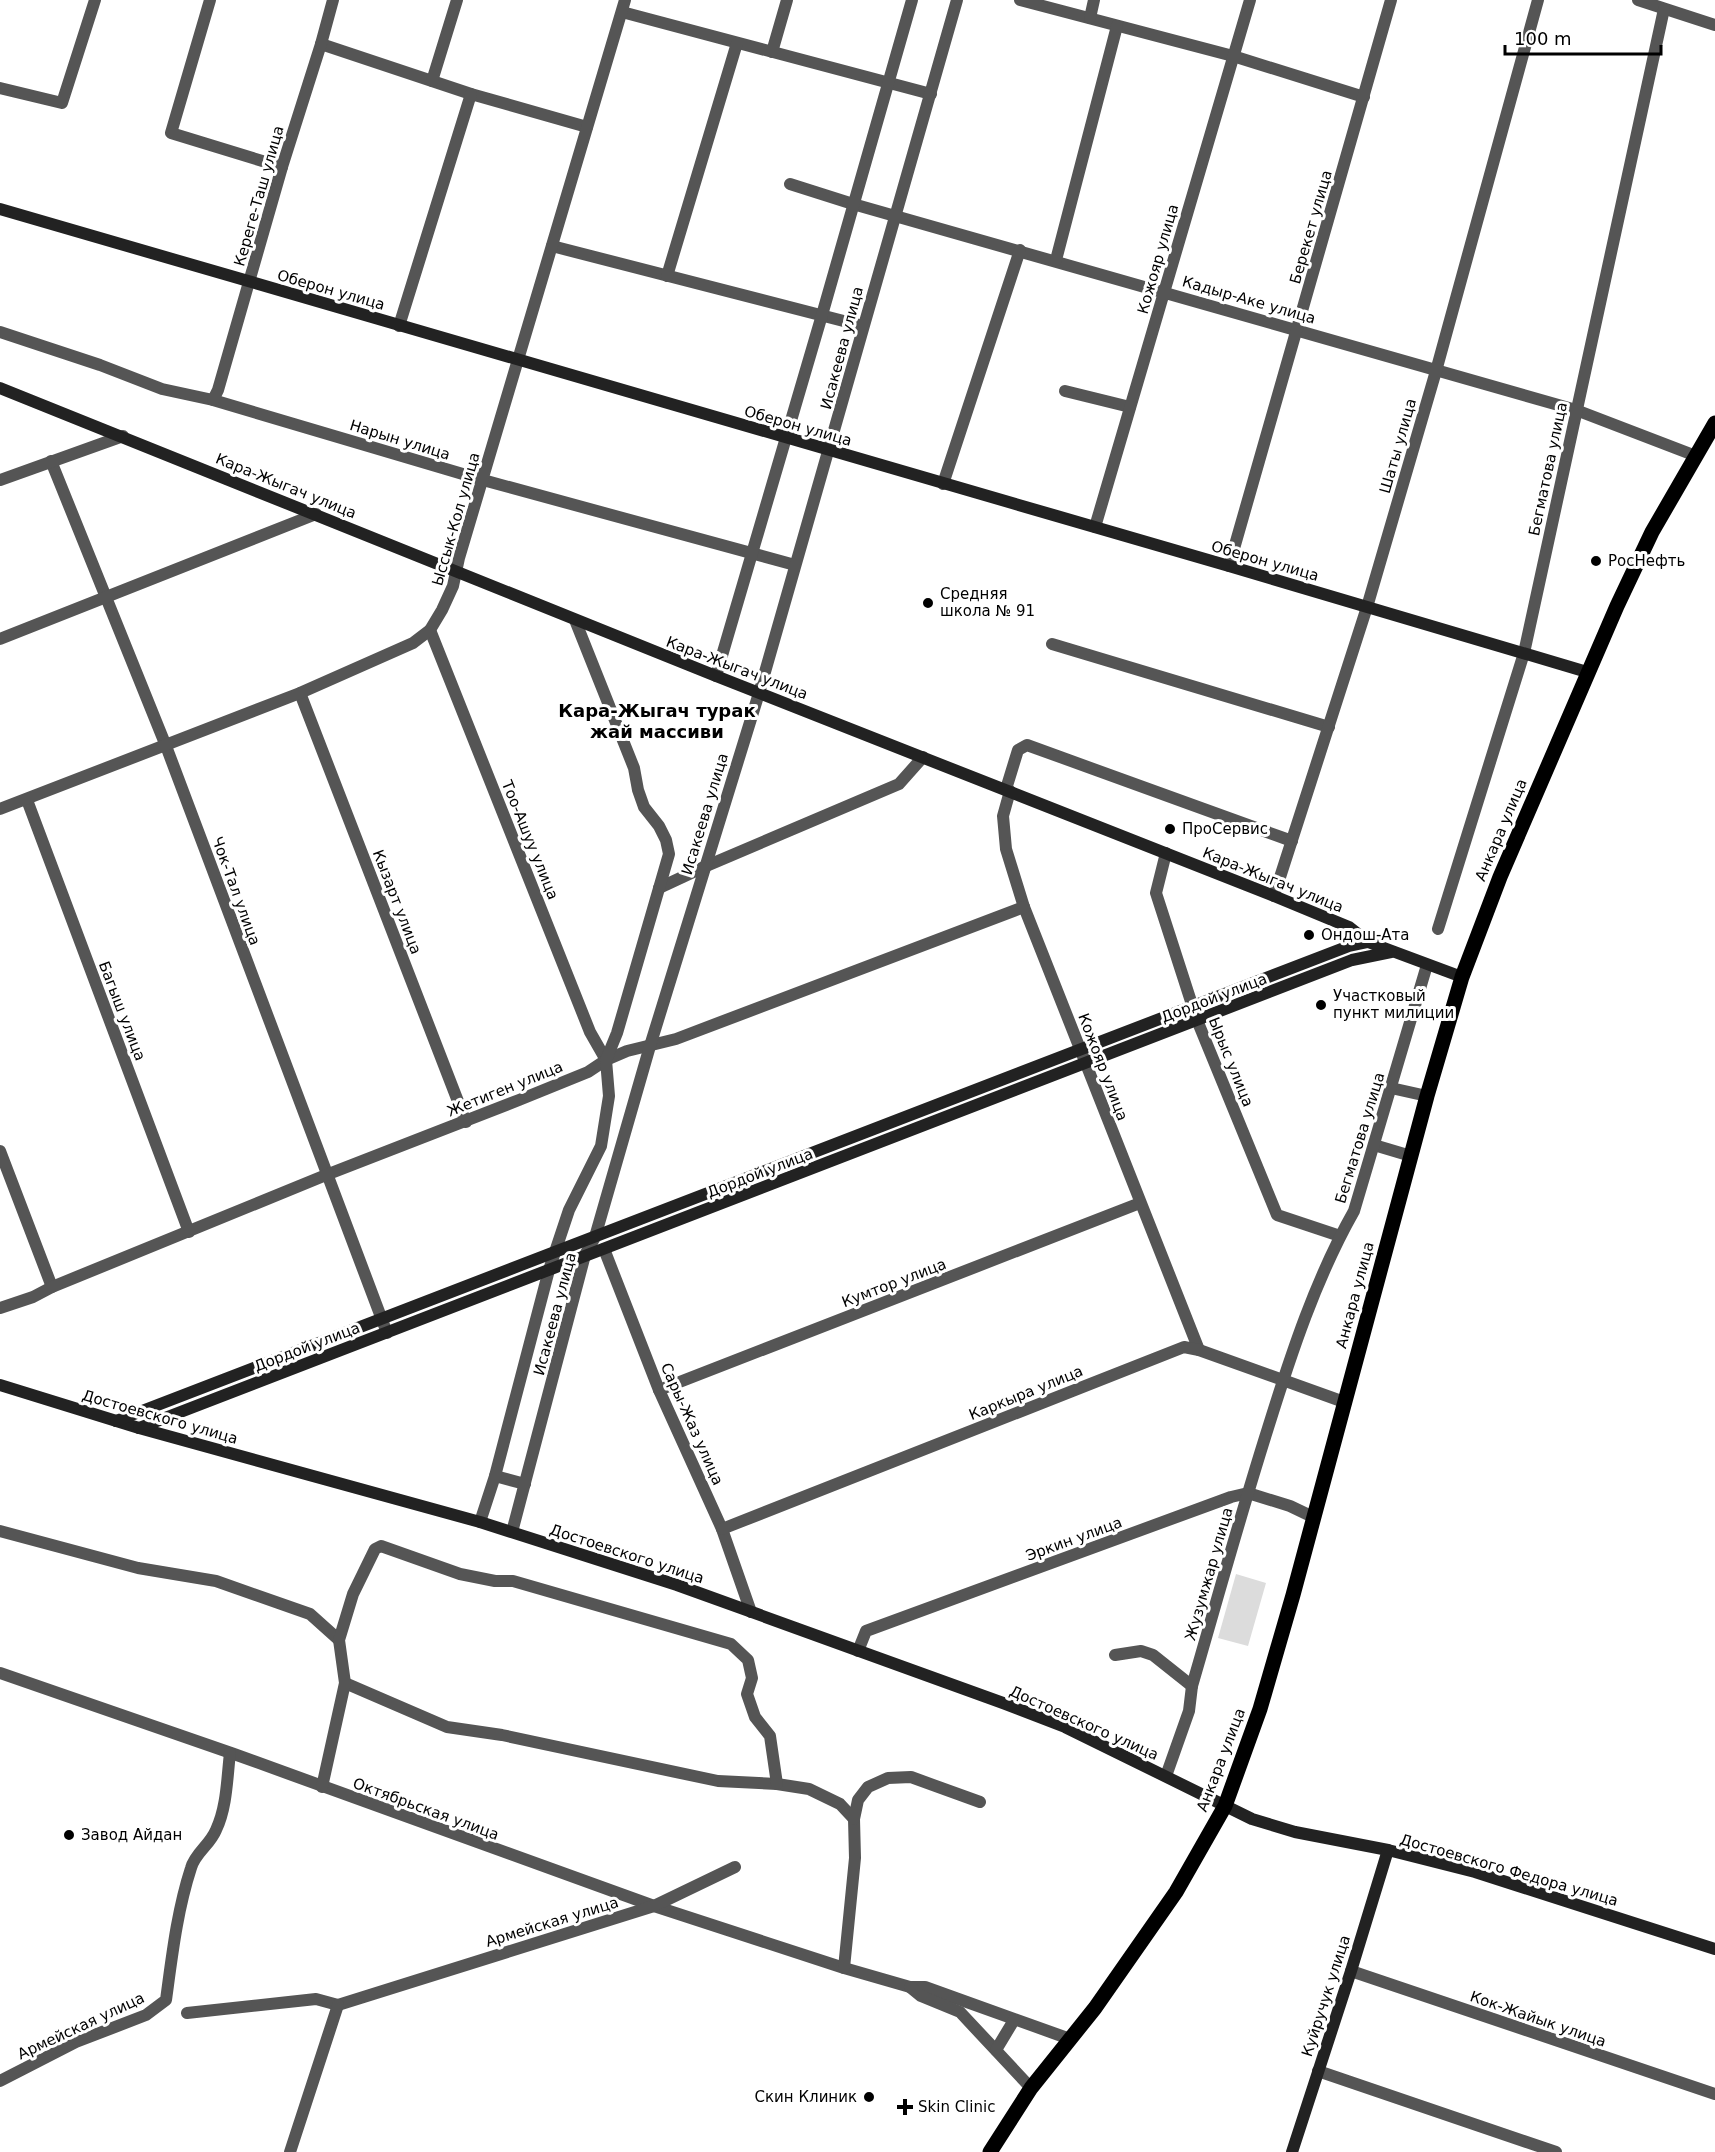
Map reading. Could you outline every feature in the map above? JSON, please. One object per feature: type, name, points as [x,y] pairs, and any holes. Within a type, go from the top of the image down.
[{"type":"main road","name":"Анкара улица","points":[[990,2152],[1031,2088],[1095,2008],[1176,1892],[1225,1806],[1260,1709],[1427,1096],[1462,977],[1500,877],[1587,672],[1652,532],[1715,423]]},
{"type":"street","points":[[0,87],[62,103],[95,0]]},
{"type":"street","points":[[210,0],[171,133],[282,167]]},
{"type":"street","name":"Кереге-Таш улица","points":[[213,400],[218,390],[333,0]]},
{"type":"street","points":[[432,81],[457,0]]},
{"type":"street","points":[[772,52],[787,0]]},
{"type":"street","name":"Исакеева улица","points":[[716,676],[912,0]]},
{"type":"street","name":"Исакеева улица","points":[[512,1532],[585,1255],[595,1237],[650,1046],[759,693],[957,0]]},
{"type":"street","points":[[1020,0],[1233,56],[1364,97]]},
{"type":"street","points":[[1090,18],[1094,0]]},
{"type":"street","name":"Кожояр улица","points":[[1095,527],[1250,0]]},
{"type":"street","name":"Берекет улица","points":[[1229,566],[1391,0]]},
{"type":"street","name":"Шаты улица","points":[[1274,896],[1329,727],[1436,371],[1538,0]]},
{"type":"street","points":[[1638,0],[1715,25]]},
{"type":"street","points":[[623,6],[737,43],[931,94]]},
{"type":"street","name":"Ыссык-Кол улица","points":[[0,809],[300,693],[413,643],[430,630],[453,586],[623,6]]},
{"type":"street","name":"Бегматова улица","points":[[1438,929],[1524,653],[1664,9]]},
{"type":"street","points":[[1056,260],[1117,26]]},
{"type":"street","points":[[667,276],[737,43]]},
{"type":"street","points":[[321,44],[471,94],[587,127]]},
{"type":"street","points":[[399,326],[471,94]]},
{"type":"street","name":"Кадыр-Аке улица","points":[[790,183],[853,204],[1576,410],[1696,456]]},
{"type":"street","name":"Оберон улица","points":[[0,209],[1587,672]]},
{"type":"street","points":[[552,246],[863,326]]},
{"type":"street","points":[[943,484],[1020,250]]},
{"type":"street","name":"Нарын улица","points":[[0,332],[162,389],[213,400],[483,480],[795,565]]},
{"type":"street","name":"Кара-Жыгач улица","points":[[0,388],[575,620],[1274,896],[1349,927],[1368,942],[1462,977]]},
{"type":"street","points":[[1065,391],[1130,407]]},
{"type":"street","points":[[0,480],[123,436]]},
{"type":"street","name":"Чок-Тал улица","points":[[51,461],[166,746],[387,1333]]},
{"type":"street","points":[[0,639],[316,514]]},
{"type":"street","name":"Исакеева улица","points":[[480,1522],[495,1476],[549,1270],[569,1210],[601,1146],[609,1096],[606,1060],[617,1033],[669,854],[666,840],[659,826],[644,807],[634,768],[575,620]]},
{"type":"street","name":"Тоо-Ашуу улица","points":[[430,630],[590,1032],[606,1060]]},
{"type":"street","points":[[1052,644],[1329,727]]},
{"type":"street","name":"Кызарт улица","points":[[300,693],[466,1122]]},
{"type":"street","name":"Кожояр улица","points":[[1199,1350],[1024,907],[1006,849],[1003,816],[1018,750],[1028,745],[1292,842]]},
{"type":"street","points":[[660,888],[899,784],[923,757]]},
{"type":"street","name":"Багыш улица","points":[[27,800],[189,1232]]},
{"type":"street","name":"Ырыс улица","points":[[1166,853],[1156,893],[1192,1007],[1277,1215],[1340,1236]]},
{"type":"street","name":"Жетиген улица","points":[[0,1308],[33,1297],[52,1287],[326,1175],[466,1122],[588,1072],[606,1060],[627,1051],[676,1040],[1024,907]]},
{"type":"street","points":[[1350,946],[1355,931]]},
{"type":"street","name":"Дордой улица","points":[[116,1421],[1350,946],[1368,942]]},
{"type":"street","name":"Дордой улица","points":[[139,1428],[1352,960],[1394,951]]},
{"type":"street","name":"Бегматова улица","points":[[1283,1381],[1314,1296],[1340,1236],[1354,1211],[1427,964]]},
{"type":"street","points":[[1391,1088],[1427,1096]]},
{"type":"street","points":[[1374,1145],[1411,1156]]},
{"type":"street","points":[[0,1151],[52,1287]]},
{"type":"street","name":"Кумтор улица","points":[[659,1390],[1140,1203]]},
{"type":"street","name":"Сары-Жаз улица","points":[[604,1249],[659,1390],[722,1529],[751,1612]]},
{"type":"street","name":"Каркыра улица","points":[[722,1529],[1184,1347],[1199,1350],[1344,1402]]},
{"type":"street","name":"Жузумжар улица","points":[[1166,1776],[1189,1711],[1192,1686],[1283,1381]]},
{"type":"street","name":"Достоевского улица","points":[[0,1385],[139,1428],[480,1522],[677,1585],[1003,1702],[1065,1727],[1225,1806]]},
{"type":"street","points":[[139,1428],[145,1409]]},
{"type":"street","points":[[173,1414],[168,1424],[169,1430],[176,1438]]},
{"type":"street","points":[[495,1476],[525,1484]]},
{"type":"street","points":[[1248,1493],[1290,1506],[1313,1517]]},
{"type":"street","name":"Эркин улица","points":[[858,1651],[866,1631],[1231,1497],[1248,1493]]},
{"type":"street","points":[[0,1530],[138,1568],[216,1581],[310,1614],[339,1640]]},
{"type":"street","points":[[322,1788],[345,1683],[339,1640],[357,1586],[375,1550],[381,1546],[460,1575],[495,1581],[513,1581],[731,1644],[748,1660],[752,1678],[747,1694],[755,1717],[770,1736],[777,1784]]},
{"type":"street","points":[[1115,1655],[1141,1651],[1153,1655],[1192,1686]]},
{"type":"street","name":"Октябрьская улица","points":[[0,1673],[230,1753],[654,1906],[844,1968],[910,1987],[924,1987],[1070,2038]]},
{"type":"street","points":[[345,1683],[447,1726],[502,1735],[718,1781],[777,1784],[809,1789],[840,1804],[854,1819]]},
{"type":"street","name":"Армейская улица","points":[[0,2081],[76,2042],[146,2015],[166,2000],[176,1930],[190,1870],[199,1852],[215,1833],[221,1817],[230,1753]]},
{"type":"street","points":[[844,1968],[855,1858],[854,1819],[858,1800],[868,1787],[888,1778],[911,1776],[980,1802]]},
{"type":"street","name":"Достоевского Федора улица","points":[[1225,1806],[1252,1818],[1295,1832],[1388,1850],[1475,1872],[1715,1949]]},
{"type":"street","name":"Куйручук улица","points":[[1292,2152],[1388,1850]]},
{"type":"street","name":"Армейская улица","points":[[338,2005],[654,1906],[735,1867]]},
{"type":"street","name":"Кок-Жайык улица","points":[[1351,1971],[1715,2094]]},
{"type":"street","name":"Октябрьская улица","points":[[910,1987],[921,1996],[960,2012],[1031,2088]]},
{"type":"street","points":[[187,2013],[316,1999],[338,2005],[290,2152]]},
{"type":"street","points":[[996,2050],[1014,2020]]},
{"type":"street","points":[[1318,2071],[1556,2152]]},
{"type":"shaded area","points":[[1236,1574],[1266,1583],[1248,1646],[1218,1638]]},
{"type":"place","name":"РосНефть","points":[[1596,561]]},
{"type":"place","name":"Средняя школа № 91","points":[[928,603]]},
{"type":"place","name":"ПроСервис","points":[[1170,829]]},
{"type":"place","name":"Ондош-Ата","points":[[1309,935]]},
{"type":"place","name":"Участковый пункт милиции","points":[[1321,1005]]},
{"type":"place","name":"Завод Айдан","points":[[69,1835]]},
{"type":"place","name":"Скин Клиник","points":[[869,2097]]},
{"type":"place","name":"Skin Clinic","points":[[905,2107]]},
{"type":"district","name":"Кара-Жыгач турак жай массиви","points":[[657,721]]}]
